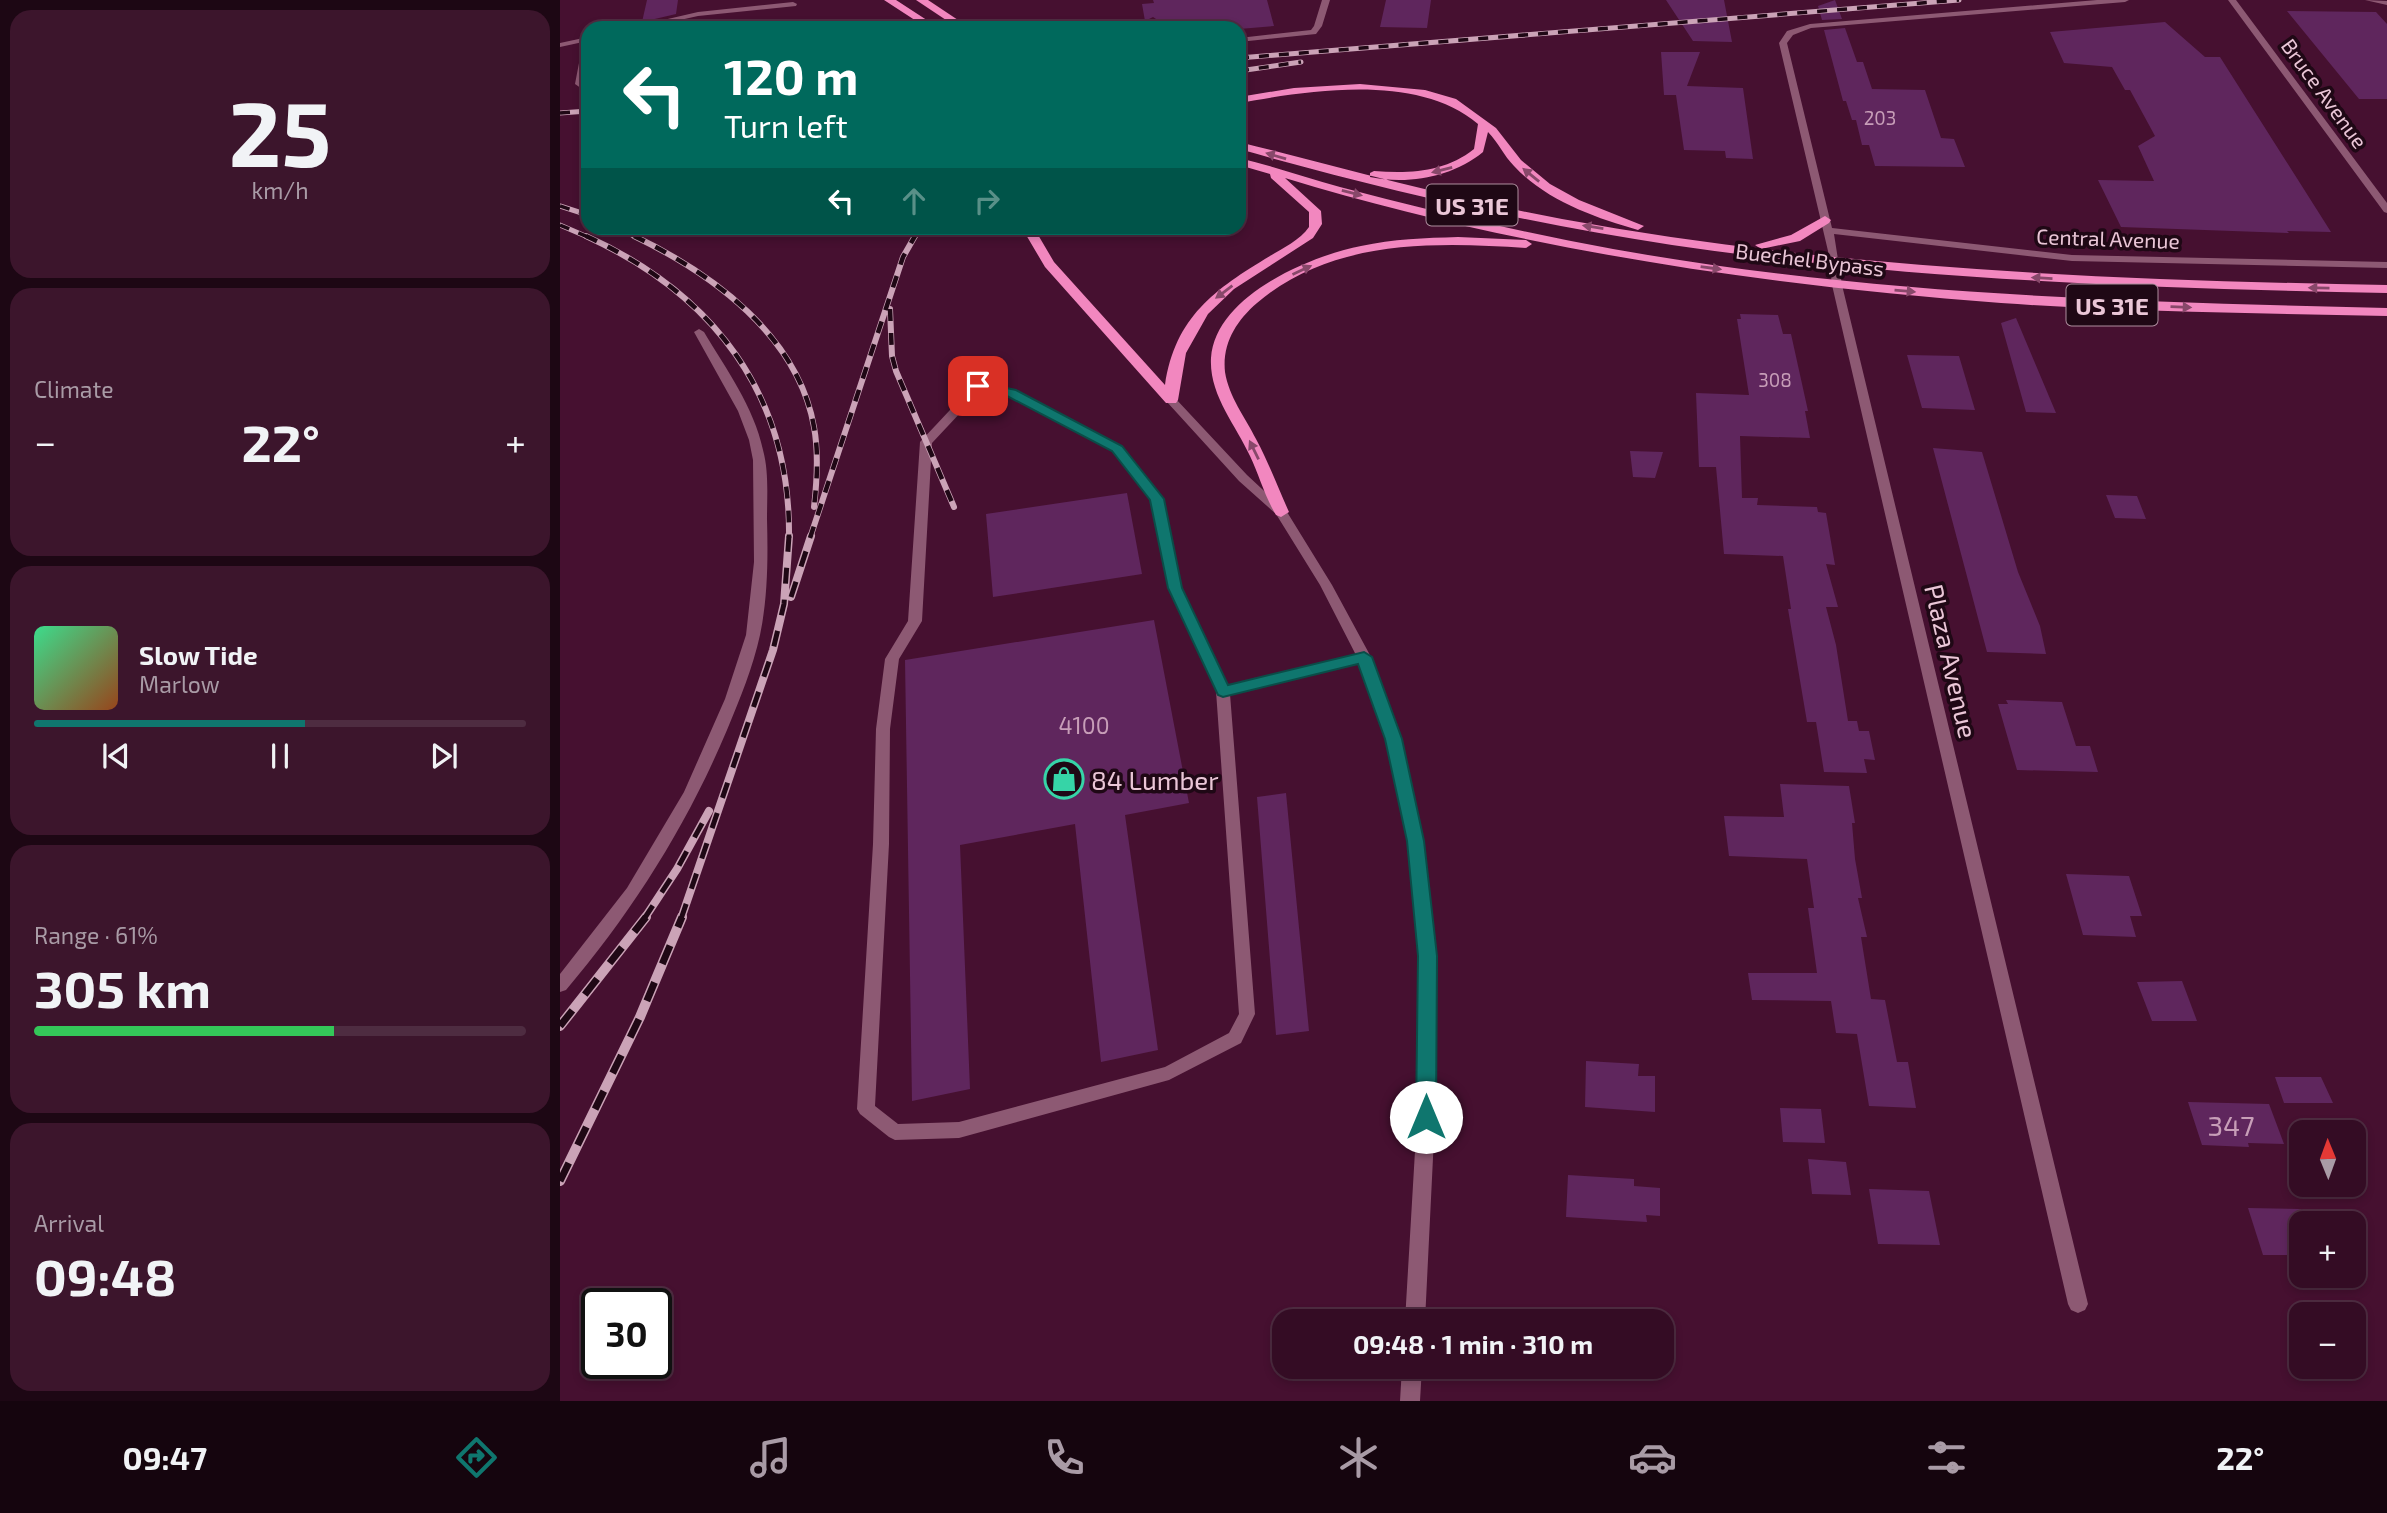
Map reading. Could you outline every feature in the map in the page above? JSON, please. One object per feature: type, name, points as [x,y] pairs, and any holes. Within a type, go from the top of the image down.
[{"type":"main road","points":[[889,0],[923,21]]},
{"type":"main road","points":[[921,0],[954,21]]},
{"type":"main road","points":[[1246,99],[1332,87],[1391,89],[1423,94],[1453,104],[1474,115],[1483,126],[1499,137],[1518,164],[1548,188],[1594,211],[1682,242]]},
{"type":"main road","points":[[1304,164],[1382,176],[1440,171],[1459,165],[1479,150],[1483,126]]},
{"type":"main road","name":"Buechel Bypass","points":[[1246,147],[1369,182],[1499,211],[1682,242],[1955,272],[2115,282],[2387,289]]},
{"type":"main road","name":"Buechel Bypass","points":[[1246,163],[1471,223],[1596,249],[1837,285],[2046,302],[2387,312]]},
{"type":"main road","points":[[1171,400],[1174,363],[1203,310],[1227,289],[1299,243],[1316,224],[1315,211],[1309,204],[1269,170]]},
{"type":"main road","points":[[1709,245],[1786,242],[1826,225]]},
{"type":"main road","points":[[1032,235],[1049,264],[1171,400]]},
{"type":"main road","points":[[1281,512],[1253,446],[1222,392],[1218,356],[1222,341],[1242,308],[1277,282],[1320,262],[1359,249],[1410,241],[1478,240],[1596,249]]},
{"type":"street","points":[[1246,39],[1315,30],[1326,0]]},
{"type":"street","name":"Plaza Avenue","points":[[2078,1304],[1837,285],[1826,225],[1783,43],[1790,33],[1810,26],[2125,0]]},
{"type":"street","name":"Bruce Avenue","points":[[2232,0],[2387,210]]},
{"type":"street","points":[[2370,0],[2387,3]]},
{"type":"street","points":[[666,21],[793,4]]},
{"type":"street","points":[[560,45],[581,40]]},
{"type":"street","name":"Central Avenue","points":[[1826,225],[2072,258],[2387,265]]},
{"type":"street","points":[[560,985],[589,953],[638,885],[682,816],[739,681],[753,634],[762,548],[761,470],[755,440],[733,388],[699,332]]},
{"type":"street","points":[[978,386],[1011,393],[1117,448],[1157,499],[1175,588],[1223,691],[1247,1014],[1235,1038],[1169,1073],[959,1130],[895,1132],[866,1109],[881,844],[883,729],[892,659],[915,621],[926,442],[956,411],[957,392],[978,386]]},
{"type":"street","points":[[1171,400],[1243,478],[1281,512],[1326,585],[1364,657],[1393,739],[1415,841],[1427,956],[1426,1117],[1416,1309]]},
{"type":"street","points":[[1223,691],[1364,657]]},
{"type":"street","points":[[1410,1401],[1411,1379]]},
{"type":"building","points":[[647,0],[678,0],[676,14],[642,21]]},
{"type":"building","points":[[1153,0],[1267,0],[1274,26],[1246,28],[1246,21],[1159,21],[1153,17],[1145,21],[1142,4],[1154,3]]},
{"type":"building","points":[[1386,0],[1431,0],[1427,28],[1380,27]]},
{"type":"building","points":[[1666,0],[1724,0],[1732,42],[1693,41]]},
{"type":"building","points":[[1835,0],[1842,19],[1822,20],[1818,6]]},
{"type":"building","points":[[2287,11],[2376,12],[2387,24],[2387,99],[2359,99]]},
{"type":"building","points":[[2165,22],[2205,57],[2220,57],[2331,232],[2121,227],[2098,180],[2154,181],[2138,146],[2155,136],[2130,90],[2125,90],[2112,67],[2064,63],[2050,32]]},
{"type":"building","points":[[1845,28],[1857,62],[1863,62],[1872,89],[1925,90],[1941,138],[1954,139],[1965,167],[1875,166],[1869,145],[1862,145],[1856,120],[1852,120],[1846,101],[1843,101],[1824,30]]},
{"type":"building","points":[[1661,52],[1700,52],[1687,86],[1743,88],[1753,159],[1726,158],[1725,151],[1684,150],[1676,95],[1664,95]]},
{"type":"building","points":[[1740,314],[1778,315],[1783,334],[1791,334],[1808,411],[1805,411],[1810,438],[1740,436],[1742,498],[1758,498],[1757,505],[1817,507],[1818,512],[1826,513],[1835,565],[1826,564],[1838,607],[1826,607],[1836,645],[1848,721],[1857,721],[1859,731],[1869,731],[1875,760],[1864,759],[1867,773],[1824,772],[1816,722],[1807,722],[1788,609],[1791,609],[1783,556],[1724,554],[1716,467],[1699,467],[1696,393],[1749,395],[1737,319],[1741,319]]},
{"type":"building","points":[[2016,318],[2056,413],[2026,412],[2001,323]]},
{"type":"building","points":[[1907,355],[1959,356],[1975,410],[1922,408]]},
{"type":"building","points":[[1933,448],[1982,452],[2018,572],[2040,626],[2046,654],[1987,652]]},
{"type":"building","points":[[1630,451],[1663,452],[1655,478],[1633,477]]},
{"type":"building","points":[[1127,493],[1142,574],[993,597],[986,514]]},
{"type":"building","points":[[2106,495],[2137,496],[2146,519],[2115,518]]},
{"type":"building","points":[[1154,620],[1189,803],[1125,815],[1158,1050],[1101,1062],[1075,824],[960,845],[970,1089],[912,1101],[905,660]]},
{"type":"building","points":[[2006,700],[2062,702],[2076,746],[2090,746],[2098,772],[2017,770],[1998,704],[2008,704]]},
{"type":"building","points":[[1780,784],[1849,786],[1855,823],[1852,823],[1855,859],[1862,898],[1858,898],[1867,937],[1861,937],[1871,999],[1885,1000],[1897,1062],[1908,1062],[1916,1108],[1869,1106],[1857,1034],[1836,1033],[1831,1001],[1752,1000],[1748,973],[1817,973],[1808,908],[1814,908],[1807,859],[1729,856],[1724,816],[1784,817]]},
{"type":"building","points":[[1286,793],[1309,1031],[1276,1035],[1257,797]]},
{"type":"building","points":[[2066,874],[2129,876],[2142,916],[2130,916],[2136,937],[2083,935]]},
{"type":"building","points":[[2182,981],[2197,1021],[2152,1021],[2137,982]]},
{"type":"building","points":[[1586,1061],[1639,1064],[1638,1076],[1655,1076],[1655,1112],[1585,1107]]},
{"type":"building","points":[[2275,1077],[2321,1077],[2333,1103],[2284,1103]]},
{"type":"building","points":[[2188,1102],[2269,1104],[2284,1144],[2248,1143],[2249,1147],[2202,1145]]},
{"type":"building","points":[[1780,1108],[1821,1109],[1825,1143],[1783,1142]]},
{"type":"building","points":[[1808,1159],[1846,1162],[1851,1195],[1812,1194]]},
{"type":"building","points":[[1568,1175],[1634,1179],[1634,1186],[1660,1188],[1660,1216],[1646,1215],[1647,1222],[1566,1217]]},
{"type":"building","points":[[1869,1189],[1929,1191],[1940,1245],[1878,1244]]},
{"type":"building","points":[[2248,1208],[2301,1209],[2289,1211],[2289,1255],[2263,1255]]},
{"type":"railway","points":[[1246,57],[1959,0]]},
{"type":"railway","points":[[1246,70],[1301,62]]},
{"type":"railway","points":[[560,113],[581,112]]},
{"type":"railway","points":[[560,206],[581,213]]},
{"type":"railway","points":[[560,225],[581,234]]},
{"type":"railway","points":[[583,235],[589,237]]},
{"type":"railway","points":[[632,235],[664,251],[721,289],[748,312],[771,337],[790,364],[805,394],[814,427],[817,447],[814,507]]},
{"type":"railway","points":[[810,538],[903,257],[915,236]]},
{"type":"railway","points":[[589,237],[631,260],[672,287],[707,319],[736,355],[759,394],[776,438],[786,486],[789,537]]},
{"type":"railway","points":[[890,309],[892,356],[896,371],[954,507]]},
{"type":"railway","points":[[791,597],[811,536]]},
{"type":"railway","points":[[681,919],[773,650],[784,604],[789,537]]},
{"type":"railway","points":[[644,919],[677,869],[709,811]]},
{"type":"railway","points":[[560,1026],[646,917]]},
{"type":"railway","points":[[560,1181],[640,1017],[682,917]]},
{"type":"place","name":"84 Lumber","points":[[1064,779]]},
{"type":"route","points":[[978,386],[1011,393],[1117,448],[1157,499],[1175,588],[1223,691],[1364,657],[1393,739],[1415,841],[1427,956],[1426,1117]]}]
